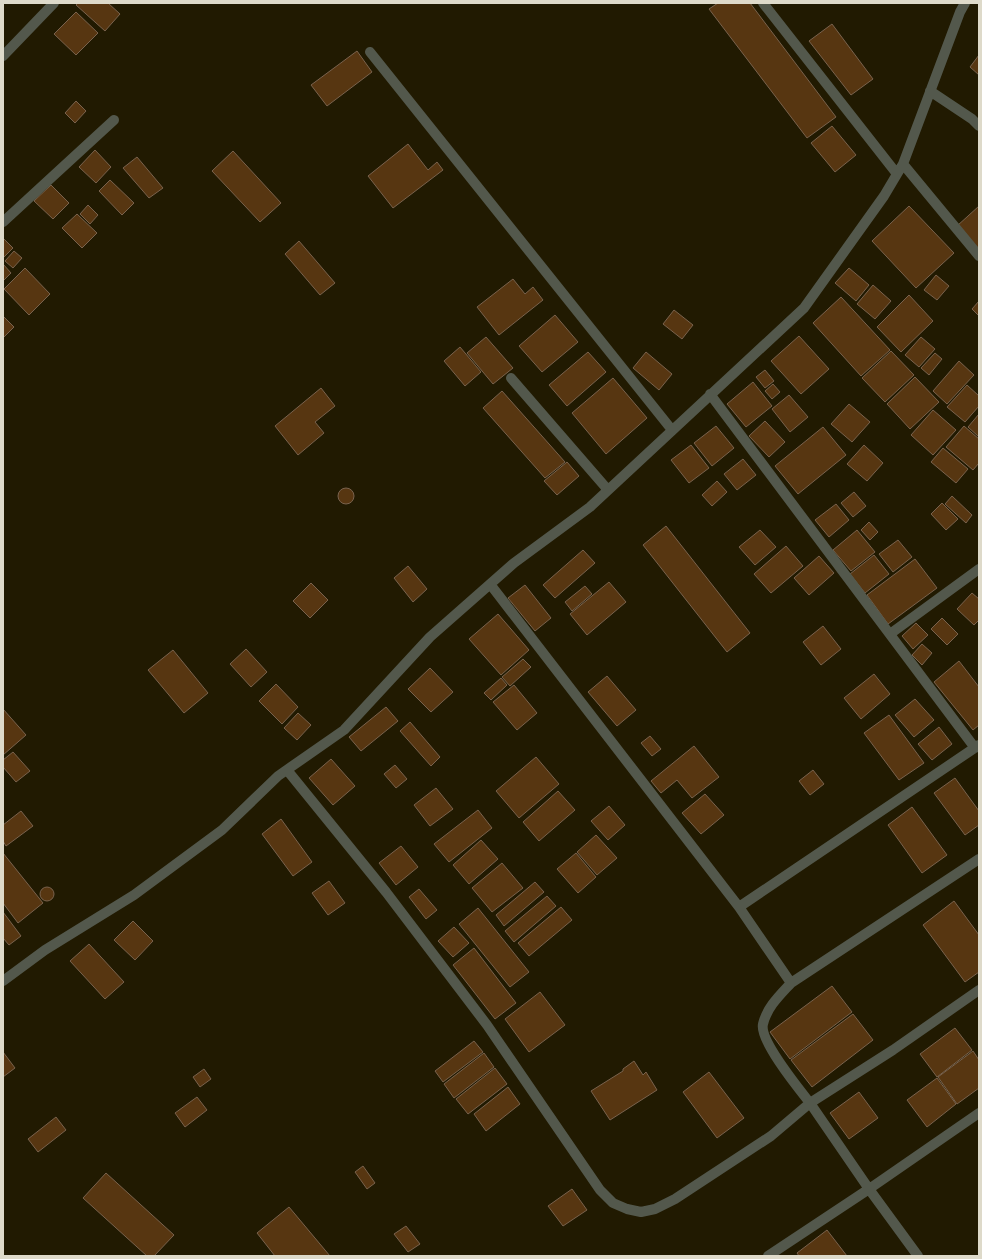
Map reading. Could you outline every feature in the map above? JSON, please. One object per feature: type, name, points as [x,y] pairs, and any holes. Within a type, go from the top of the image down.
[{"type":"street","points":[[3,56],[54,3]]},
{"type":"street","points":[[762,3],[897,174]]},
{"type":"street","points":[[3,981],[45,950],[134,895],[222,830],[278,776],[344,730],[430,637],[514,563],[590,508],[710,394],[804,308],[884,196],[903,164],[960,12],[965,3]]},
{"type":"street","points":[[370,52],[672,430]]},
{"type":"street","points":[[930,92],[972,119],[979,126]]},
{"type":"street","points":[[3,222],[114,120]]},
{"type":"street","points":[[903,164],[979,256]]},
{"type":"street","points":[[511,378],[608,490]]},
{"type":"street","points":[[710,394],[890,634],[977,747],[739,907]]},
{"type":"street","points":[[890,634],[979,570]]},
{"type":"street","points":[[490,584],[739,907],[791,983]]},
{"type":"street","points":[[287,770],[396,904],[487,1026],[600,1190],[613,1203],[627,1209],[641,1212],[655,1209],[674,1200],[771,1136],[810,1103],[893,1050],[979,990]]},
{"type":"street","points":[[918,1256],[788,1074],[767,1042],[762,1025],[769,1008],[791,983],[979,859]]},
{"type":"street","points":[[768,1256],[869,1189],[979,1113]]},
{"type":"building","points":[[78,3],[108,3],[120,14],[105,31],[76,5]]},
{"type":"building","points":[[718,3],[750,3],[836,117],[807,138],[709,9]]},
{"type":"building","points":[[76,12],[98,33],[76,55],[54,34]]},
{"type":"building","points":[[832,24],[873,79],[851,95],[809,41]]},
{"type":"building","points":[[357,51],[372,72],[327,106],[311,85]]},
{"type":"building","points":[[979,55],[979,75],[970,67]]},
{"type":"building","points":[[76,101],[86,111],[75,123],[65,113]]},
{"type":"building","points":[[832,126],[856,155],[835,172],[811,143]]},
{"type":"building","points":[[408,144],[428,170],[437,162],[443,170],[393,208],[368,176]]},
{"type":"building","points":[[95,150],[111,167],[96,183],[79,167]]},
{"type":"building","points":[[233,151],[281,203],[260,222],[212,171]]},
{"type":"building","points":[[137,157],[163,188],[149,198],[123,168]]},
{"type":"building","points":[[110,180],[134,203],[122,215],[99,191]]},
{"type":"building","points":[[51,185],[69,203],[53,219],[34,201]]},
{"type":"building","points":[[88,205],[98,215],[90,224],[80,214]]},
{"type":"building","points":[[909,206],[954,253],[916,288],[872,241]]},
{"type":"building","points":[[979,206],[979,246],[977,248],[957,226]]},
{"type":"building","points":[[77,214],[97,233],[82,248],[62,228]]},
{"type":"building","points":[[3,238],[13,248],[4,257],[3,255]]},
{"type":"building","points":[[299,241],[335,283],[320,295],[285,254]]},
{"type":"building","points":[[14,251],[22,258],[13,268],[5,261]]},
{"type":"building","points":[[3,264],[11,273],[3,281]]},
{"type":"building","points":[[25,268],[50,294],[29,315],[4,289]]},
{"type":"building","points":[[849,268],[869,285],[856,301],[835,283]]},
{"type":"building","points":[[936,275],[949,286],[937,300],[924,290]]},
{"type":"building","points":[[513,279],[525,294],[533,287],[543,300],[499,335],[477,307]]},
{"type":"building","points":[[873,285],[891,301],[875,319],[857,304]]},
{"type":"building","points":[[909,295],[933,321],[901,352],[877,327]]},
{"type":"building","points":[[841,297],[890,350],[861,376],[813,323]]},
{"type":"building","points":[[979,301],[979,316],[972,309]]},
{"type":"building","points":[[674,310],[693,325],[682,339],[663,324]]},
{"type":"building","points":[[555,315],[578,342],[542,372],[519,346]]},
{"type":"building","points":[[3,316],[14,327],[3,338]]},
{"type":"building","points":[[799,336],[829,369],[801,394],[771,361]]},
{"type":"building","points":[[486,337],[513,368],[493,384],[467,353]]},
{"type":"building","points":[[921,337],[935,349],[919,367],[905,355]]},
{"type":"building","points":[[460,347],[481,372],[465,386],[444,361]]},
{"type":"building","points":[[891,351],[914,375],[885,402],[862,378]]},
{"type":"building","points":[[588,352],[606,372],[567,406],[549,385]]},
{"type":"building","points":[[646,352],[672,374],[659,390],[633,368]]},
{"type":"building","points":[[935,353],[942,359],[929,375],[921,368]]},
{"type":"building","points":[[959,361],[974,375],[947,404],[933,391]]},
{"type":"building","points":[[765,370],[774,381],[765,388],[756,377]]},
{"type":"building","points":[[915,377],[939,402],[910,429],[887,404]]},
{"type":"building","points":[[613,378],[647,418],[606,454],[572,413]]},
{"type":"building","points":[[753,382],[772,406],[746,427],[727,404]]},
{"type":"building","points":[[773,384],[780,392],[772,399],[765,391]]},
{"type":"building","points":[[967,385],[979,396],[979,406],[965,422],[947,407]]},
{"type":"building","points":[[321,388],[335,406],[315,422],[324,433],[298,455],[275,426]]},
{"type":"building","points":[[502,391],[565,462],[545,478],[483,408]]},
{"type":"building","points":[[789,395],[808,417],[790,432],[772,409]]},
{"type":"building","points":[[849,404],[870,422],[852,442],[831,424]]},
{"type":"building","points":[[933,410],[956,430],[933,455],[911,435]]},
{"type":"building","points":[[979,414],[979,437],[968,427]]},
{"type":"building","points":[[765,421],[785,442],[769,457],[749,436]]},
{"type":"building","points":[[716,426],[734,448],[712,466],[694,443]]},
{"type":"building","points":[[964,426],[979,439],[979,463],[973,470],[946,447]]},
{"type":"building","points":[[823,427],[846,455],[798,494],[775,466]]},
{"type":"building","points":[[691,445],[709,468],[689,483],[671,460]]},
{"type":"building","points":[[864,445],[883,463],[867,481],[847,464]]},
{"type":"building","points":[[943,448],[968,469],[956,483],[931,462]]},
{"type":"building","points":[[743,459],[756,475],[737,490],[724,474]]},
{"type":"building","points":[[567,462],[579,476],[557,495],[544,481]]},
{"type":"building","points":[[717,481],[727,492],[712,506],[702,495]]},
{"type":"building","points":[[343,488],[349,488],[354,493],[352,502],[349,504],[343,504],[338,499],[338,493]]},
{"type":"building","points":[[854,492],[866,506],[853,517],[841,503]]},
{"type":"building","points":[[952,496],[972,515],[966,523],[945,504]]},
{"type":"building","points":[[942,503],[958,519],[946,530],[931,514]]},
{"type":"building","points":[[836,504],[849,520],[829,537],[815,520]]},
{"type":"building","points":[[869,522],[878,532],[870,540],[861,530]]},
{"type":"building","points":[[666,526],[750,633],[727,652],[643,545]]},
{"type":"building","points":[[760,530],[776,547],[755,565],[739,547]]},
{"type":"building","points":[[857,530],[875,552],[851,571],[833,550]]},
{"type":"building","points":[[898,540],[912,557],[893,572],[879,554]]},
{"type":"building","points":[[786,546],[803,566],[771,593],[754,574]]},
{"type":"building","points":[[583,550],[595,563],[555,598],[543,585]]},
{"type":"building","points":[[874,555],[889,574],[865,593],[850,574]]},
{"type":"building","points":[[819,556],[834,573],[809,595],[794,578]]},
{"type":"building","points":[[915,559],[937,588],[888,624],[867,595]]},
{"type":"building","points":[[408,566],[427,589],[413,602],[394,578]]},
{"type":"building","points":[[609,582],[626,602],[587,635],[570,614]]},
{"type":"building","points":[[311,583],[328,600],[310,618],[293,601]]},
{"type":"building","points":[[525,585],[551,618],[535,631],[508,598]]},
{"type":"building","points":[[585,586],[592,594],[572,611],[565,602]]},
{"type":"building","points":[[972,593],[979,599],[979,620],[974,625],[957,609]]},
{"type":"building","points":[[498,614],[529,650],[501,675],[469,639]]},
{"type":"building","points":[[942,618],[958,634],[947,645],[931,629]]},
{"type":"building","points":[[916,623],[928,635],[913,649],[902,636]]},
{"type":"building","points":[[823,626],[841,649],[821,665],[803,642]]},
{"type":"building","points":[[922,644],[932,653],[922,665],[912,655]]},
{"type":"building","points":[[246,649],[267,672],[251,687],[230,664]]},
{"type":"building","points":[[173,650],[208,693],[184,713],[148,670]]},
{"type":"building","points":[[523,659],[531,667],[510,686],[502,677]]},
{"type":"building","points":[[959,661],[979,687],[979,725],[973,730],[934,682]]},
{"type":"building","points":[[430,668],[453,692],[431,712],[408,689]]},
{"type":"building","points":[[874,674],[890,694],[861,719],[844,698]]},
{"type":"building","points":[[607,676],[636,710],[617,726],[588,692]]},
{"type":"building","points":[[501,678],[507,685],[491,700],[484,693]]},
{"type":"building","points":[[276,684],[298,707],[282,724],[259,701]]},
{"type":"building","points":[[514,685],[537,713],[517,730],[493,702]]},
{"type":"building","points":[[915,699],[934,720],[914,737],[895,715]]},
{"type":"building","points":[[386,707],[398,721],[361,751],[349,737]]},
{"type":"building","points":[[3,709],[26,735],[3,755]]},
{"type":"building","points":[[298,713],[311,725],[297,740],[284,728]]},
{"type":"building","points":[[889,715],[924,763],[899,780],[864,733]]},
{"type":"building","points":[[410,722],[440,757],[431,766],[400,731]]},
{"type":"building","points":[[939,727],[952,744],[932,760],[918,744]]},
{"type":"building","points":[[650,736],[661,749],[652,756],[641,743]]},
{"type":"building","points":[[694,746],[719,777],[692,798],[677,780],[661,793],[651,781]]},
{"type":"building","points":[[13,752],[30,771],[16,782],[3,767],[3,760]]},
{"type":"building","points":[[536,757],[559,784],[519,818],[496,791]]},
{"type":"building","points":[[331,759],[355,786],[333,805],[309,778]]},
{"type":"building","points":[[395,765],[407,779],[396,788],[384,774]]},
{"type":"building","points":[[813,770],[824,784],[810,795],[799,781]]},
{"type":"building","points":[[955,778],[979,811],[979,825],[965,835],[934,793]]},
{"type":"building","points":[[436,788],[453,809],[430,826],[414,805]]},
{"type":"building","points":[[558,791],[575,810],[539,841],[523,822]]},
{"type":"building","points":[[705,794],[724,815],[701,834],[682,813]]},
{"type":"building","points":[[609,806],[625,825],[608,840],[591,821]]},
{"type":"building","points":[[912,807],[947,855],[922,873],[888,825]]},
{"type":"building","points":[[478,810],[492,828],[449,862],[434,844]]},
{"type":"building","points":[[21,811],[33,826],[6,846],[3,841],[3,825]]},
{"type":"building","points":[[281,819],[312,862],[293,876],[262,834]]},
{"type":"building","points":[[596,835],[617,858],[597,875],[577,852]]},
{"type":"building","points":[[481,840],[498,859],[469,884],[453,865]]},
{"type":"building","points":[[401,846],[418,867],[396,885],[379,863]]},
{"type":"building","points":[[3,853],[43,903],[18,923],[3,903]]},
{"type":"building","points":[[576,853],[596,877],[578,893],[557,869]]},
{"type":"building","points":[[502,863],[523,888],[492,912],[472,888]]},
{"type":"building","points":[[329,881],[345,903],[328,915],[312,893]]},
{"type":"building","points":[[535,882],[544,892],[504,926],[496,915]]},
{"type":"building","points":[[44,887],[50,887],[54,891],[54,897],[50,901],[44,901],[40,897],[40,891]]},
{"type":"building","points":[[419,889],[437,910],[426,919],[409,897]]},
{"type":"building","points":[[547,896],[556,906],[514,942],[505,931]]},
{"type":"building","points":[[954,901],[979,935],[979,972],[965,982],[923,925]]},
{"type":"building","points":[[561,907],[572,920],[529,956],[518,943]]},
{"type":"building","points":[[478,908],[529,972],[510,987],[459,924]]},
{"type":"building","points":[[3,912],[21,936],[9,945],[3,938]]},
{"type":"building","points":[[133,921],[153,941],[135,960],[114,940]]},
{"type":"building","points":[[454,927],[469,943],[453,957],[438,941]]},
{"type":"building","points":[[89,944],[124,982],[105,999],[70,961]]},
{"type":"building","points":[[474,948],[516,1003],[495,1019],[453,965]]},
{"type":"building","points":[[832,986],[852,1012],[790,1059],[770,1032]]},
{"type":"building","points":[[540,992],[565,1025],[529,1052],[505,1019]]},
{"type":"building","points":[[853,1014],[873,1040],[812,1087],[791,1060]]},
{"type":"building","points":[[955,1028],[972,1050],[937,1077],[920,1054]]},
{"type":"building","points":[[474,1041],[483,1052],[443,1082],[435,1071]]},
{"type":"building","points":[[973,1051],[979,1060],[979,1088],[957,1104],[938,1077]]},
{"type":"building","points":[[3,1052],[15,1068],[3,1077]]},
{"type":"building","points":[[484,1053],[494,1067],[454,1098],[444,1084]]},
{"type":"building","points":[[634,1061],[643,1075],[646,1072],[657,1090],[610,1120],[591,1091],[623,1071],[623,1069]]},
{"type":"building","points":[[495,1068],[507,1084],[468,1114],[456,1099]]},
{"type":"building","points":[[204,1069],[211,1079],[200,1087],[193,1077]]},
{"type":"building","points":[[709,1072],[744,1118],[717,1138],[683,1092]]},
{"type":"building","points":[[937,1078],[956,1104],[927,1127],[907,1100]]},
{"type":"building","points":[[508,1087],[520,1104],[486,1131],[474,1114]]},
{"type":"building","points":[[859,1092],[878,1118],[849,1139],[830,1113]]},
{"type":"building","points":[[197,1097],[207,1110],[185,1127],[175,1113]]},
{"type":"building","points":[[56,1117],[66,1130],[38,1152],[28,1139]]},
{"type":"building","points":[[363,1166],[375,1183],[367,1189],[355,1172]]},
{"type":"building","points":[[106,1173],[174,1235],[154,1256],[147,1256],[83,1198]]},
{"type":"building","points":[[572,1189],[587,1210],[563,1226],[548,1206]]},
{"type":"building","points":[[289,1207],[330,1256],[275,1256],[257,1233]]},
{"type":"building","points":[[406,1226],[420,1244],[408,1252],[394,1234]]},
{"type":"building","points":[[827,1230],[847,1256],[799,1256],[797,1253]]}]
